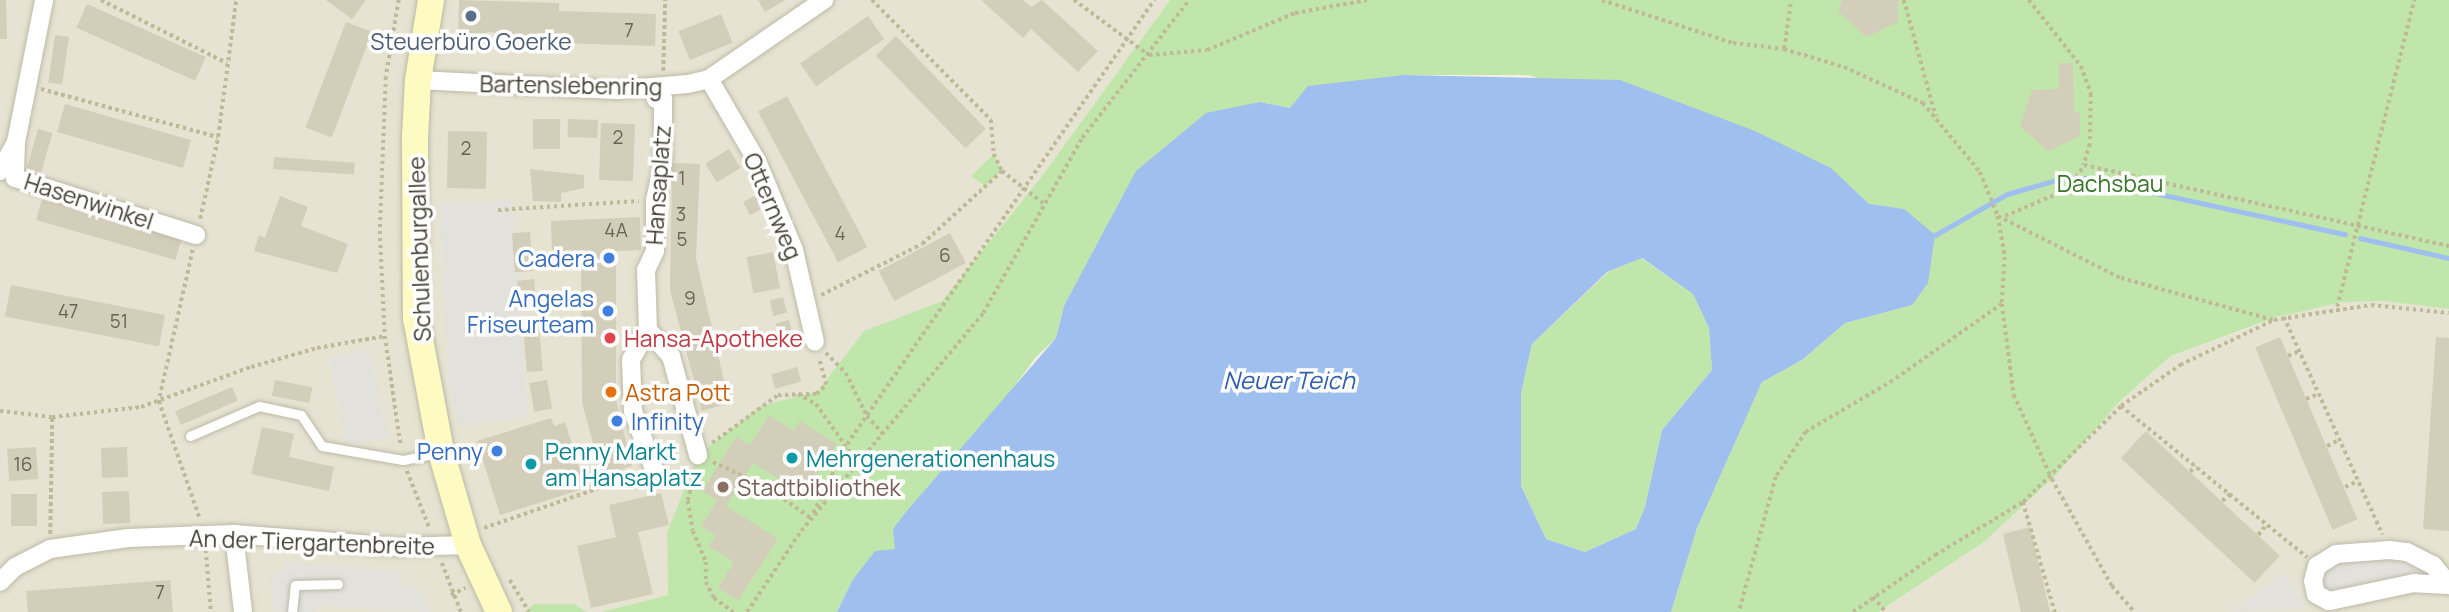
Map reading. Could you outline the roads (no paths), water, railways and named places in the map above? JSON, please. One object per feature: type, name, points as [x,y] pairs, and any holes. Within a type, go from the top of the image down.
[{"type":"street","name":"Hasenwinkel","points":[[44,0],[16,142],[15,178],[196,236]]},
{"type":"street","name":"Schulenburgallee","points":[[431,0],[418,80],[413,217],[416,318],[441,452],[468,545],[499,612]]},
{"type":"street","name":"Bartenslebenring","points":[[418,80],[656,88],[709,79],[824,0]]},
{"type":"street","name":"Otternweg","points":[[709,79],[757,161],[794,250],[815,342]]},
{"type":"street","name":"Hansaplatz","points":[[648,330],[646,270],[655,251],[655,201],[663,163],[663,99],[656,99],[656,88]]},
{"type":"street","name":"Hasenwinkel","points":[[0,171],[16,142]]},
{"type":"street","points":[[654,468],[633,411],[631,360],[648,330],[671,356],[698,455]]},
{"type":"street","points":[[234,534],[243,612]]},
{"type":"street","name":"An der Tiergartenbreite","points":[[2,574],[50,549],[128,538],[234,534],[398,547],[468,545]]},
{"type":"street","points":[[2390,551],[2407,552],[2433,565],[2449,585],[2414,583],[2329,601],[2316,594],[2313,581],[2317,566],[2336,555],[2390,551]]},
{"type":"lane","points":[[190,436],[259,406],[301,415],[322,446],[403,460],[441,452]]},
{"type":"lane","points":[[292,612],[292,593],[300,581],[338,584]]},
{"type":"water","name":"Neuer Teich","points":[[1404,75],[1620,80],[1755,131],[1831,168],[1869,204],[1904,209],[1935,235],[1928,283],[1912,305],[1845,323],[1802,360],[1762,382],[1697,528],[1671,612],[837,612],[852,581],[875,551],[895,549],[893,529],[906,512],[1056,338],[1064,306],[1136,171],[1206,113],[1260,102],[1290,108],[1308,86]],"holes":[[[1642,258],[1693,294],[1709,328],[1712,370],[1662,430],[1645,507],[1636,529],[1585,552],[1546,539],[1521,486],[1521,393],[1532,344],[1607,272]]]},
{"type":"waterway","points":[[1935,235],[2007,194],[2063,178],[2085,178],[2345,234]]},
{"type":"waterway","points":[[2360,238],[2449,258]]},
{"type":"place","name":"Steuerbüro Goerke","points":[[471,16]]},
{"type":"place","name":"Cadera","points":[[609,258]]},
{"type":"place","name":"Angelas Friseurteam","points":[[608,311]]},
{"type":"place","name":"Hansa-Apotheke","points":[[610,338]]},
{"type":"place","name":"Astra Pott","points":[[611,392]]},
{"type":"place","name":"Infinity","points":[[617,421]]},
{"type":"place","name":"Penny","points":[[497,451]]},
{"type":"place","name":"Mehrgenerationenhaus","points":[[792,458]]},
{"type":"place","name":"Penny Markt am Hansaplatz","points":[[531,464]]},
{"type":"place","name":"Stadtbibliothek","points":[[723,487]]},
{"type":"park label","name":"Dachsbau","points":[[2110,183]]}]
